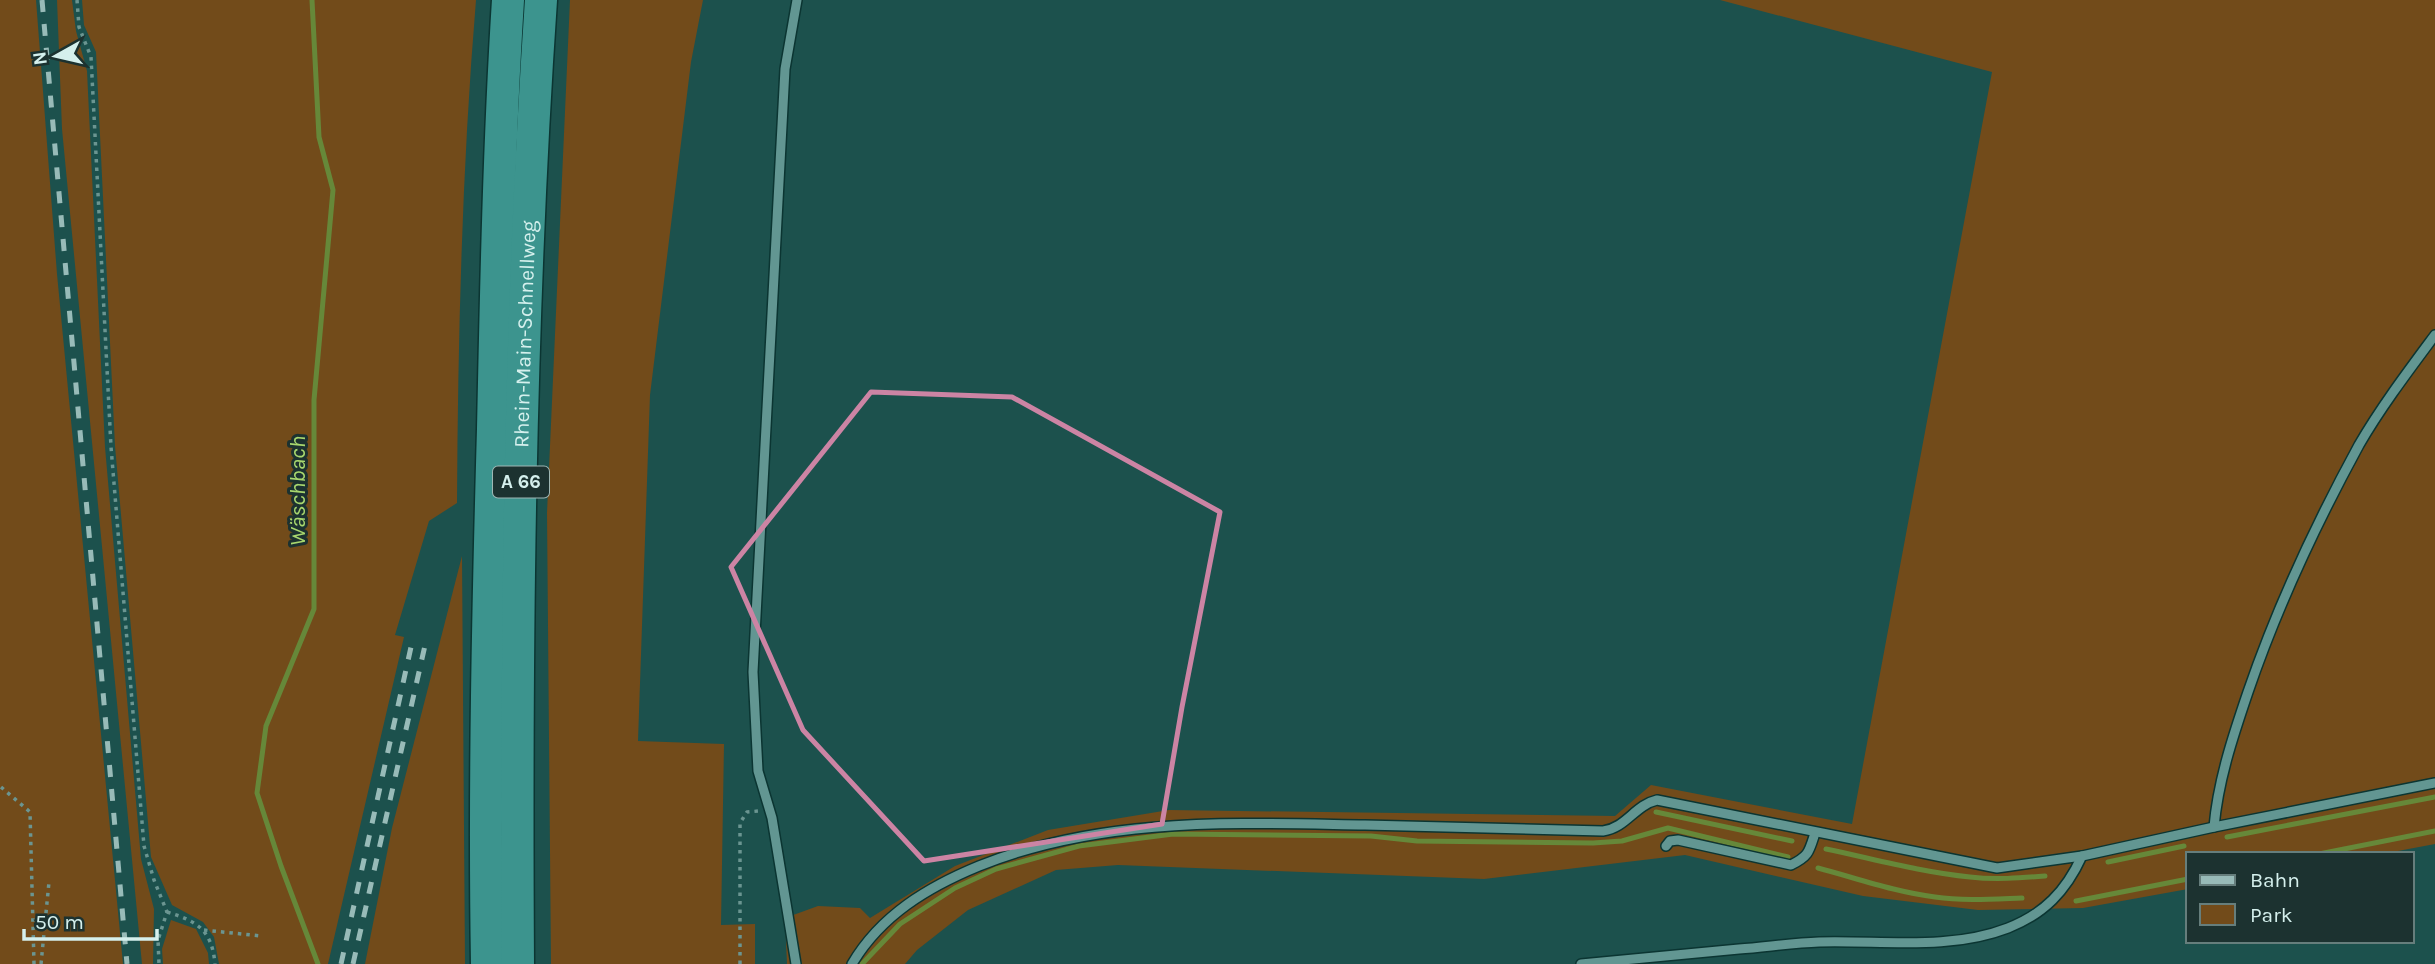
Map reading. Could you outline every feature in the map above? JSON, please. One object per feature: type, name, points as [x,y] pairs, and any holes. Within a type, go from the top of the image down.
[{"type":"highway","name":"Rhein-Main-Schnellweg","points":[[486,964],[488,604],[508,0]]},
{"type":"highway","name":"Rhein-Main-Schnellweg","points":[[518,964],[518,604],[525,338],[541,0]]},
{"type":"lane","points":[[796,964],[772,818],[758,771],[753,672],[785,69],[797,0]]},
{"type":"lane","points":[[2214,827],[2219,791],[2235,732],[2268,632],[2360,443],[2435,335]]},
{"type":"lane","points":[[852,964],[866,942],[882,925],[899,910],[937,885],[988,862],[1019,852],[1088,834],[1127,828],[1242,823],[1603,831],[1620,826],[1640,807],[1657,800],[1997,868],[2082,856],[2435,783]]},
{"type":"lane","points":[[1666,846],[1670,841],[1678,840],[1791,865],[1805,858],[1815,833]]},
{"type":"lane","points":[[1581,964],[1816,942],[1946,942],[1979,936],[2025,920],[2053,901],[2064,889],[2082,856]]},
{"type":"path","points":[[77,0],[79,27],[91,57],[111,447],[144,846],[153,880],[167,912],[158,940],[159,964]]},
{"type":"path","points":[[1,787],[30,812],[34,964]]},
{"type":"path","points":[[740,964],[740,822],[747,812],[761,810],[772,818]]},
{"type":"path","points":[[41,964],[49,882]]},
{"type":"path","points":[[167,912],[187,918],[204,930],[213,947],[215,964]]},
{"type":"path","points":[[204,930],[261,936]]},
{"type":"highlighted area","points":[[871,392],[1012,397],[1220,512],[1162,824],[924,861],[803,730],[731,567]]},
{"type":"green space","points":[[0,0],[36,0],[57,274],[123,964],[0,964]]},
{"type":"green space","points":[[57,0],[72,0],[76,31],[87,71],[105,447],[141,859],[154,909],[153,964],[142,964],[62,129]]},
{"type":"green space","points":[[82,0],[476,0],[462,252],[457,503],[429,521],[395,635],[404,637],[328,964],[219,964],[214,937],[203,922],[172,905],[151,857],[115,446],[96,52],[84,25]]},
{"type":"green space","points":[[570,0],[703,0],[691,62],[650,395],[638,741],[724,744],[721,925],[755,924],[755,964],[551,964],[547,513]]},
{"type":"green space","points":[[1720,0],[2435,0],[2435,844],[2393,852],[2186,852],[2186,889],[2083,908],[1978,910],[1863,896],[1685,855],[1484,879],[1118,865],[1056,870],[968,910],[917,950],[905,964],[787,964],[785,918],[818,906],[860,908],[870,918],[955,866],[1048,830],[1169,810],[1615,816],[1651,785],[1852,824],[1992,72]]},
{"type":"green space","points":[[462,556],[465,964],[365,964],[392,828]]},
{"type":"green space","points":[[171,920],[196,929],[208,953],[209,964],[163,964],[162,949]]},
{"type":"waterway","name":"Wäschbach","points":[[312,0],[319,137],[333,190],[314,400],[314,609],[266,726],[257,793],[318,964]]},
{"type":"waterway","points":[[2227,837],[2435,797]]},
{"type":"waterway","points":[[1656,812],[1792,841]]},
{"type":"waterway","points":[[862,964],[900,924],[955,888],[996,869],[1079,846],[1173,834],[1371,836],[1417,841],[1593,843],[1622,841],[1668,828],[1788,857]]},
{"type":"waterway","points":[[2329,852],[2435,831]]},
{"type":"waterway","points":[[2108,862],[2184,846]]},
{"type":"waterway","points":[[1826,849],[1952,875],[1998,879],[2045,876]]},
{"type":"waterway","points":[[1818,868],[1920,895],[1967,899],[2022,898]]},
{"type":"waterway","points":[[2076,901],[2186,879]]},
{"type":"railway","points":[[42,0],[127,964]]},
{"type":"railway","points":[[341,964],[413,638]]},
{"type":"railway","points":[[353,964],[426,641]]}]
